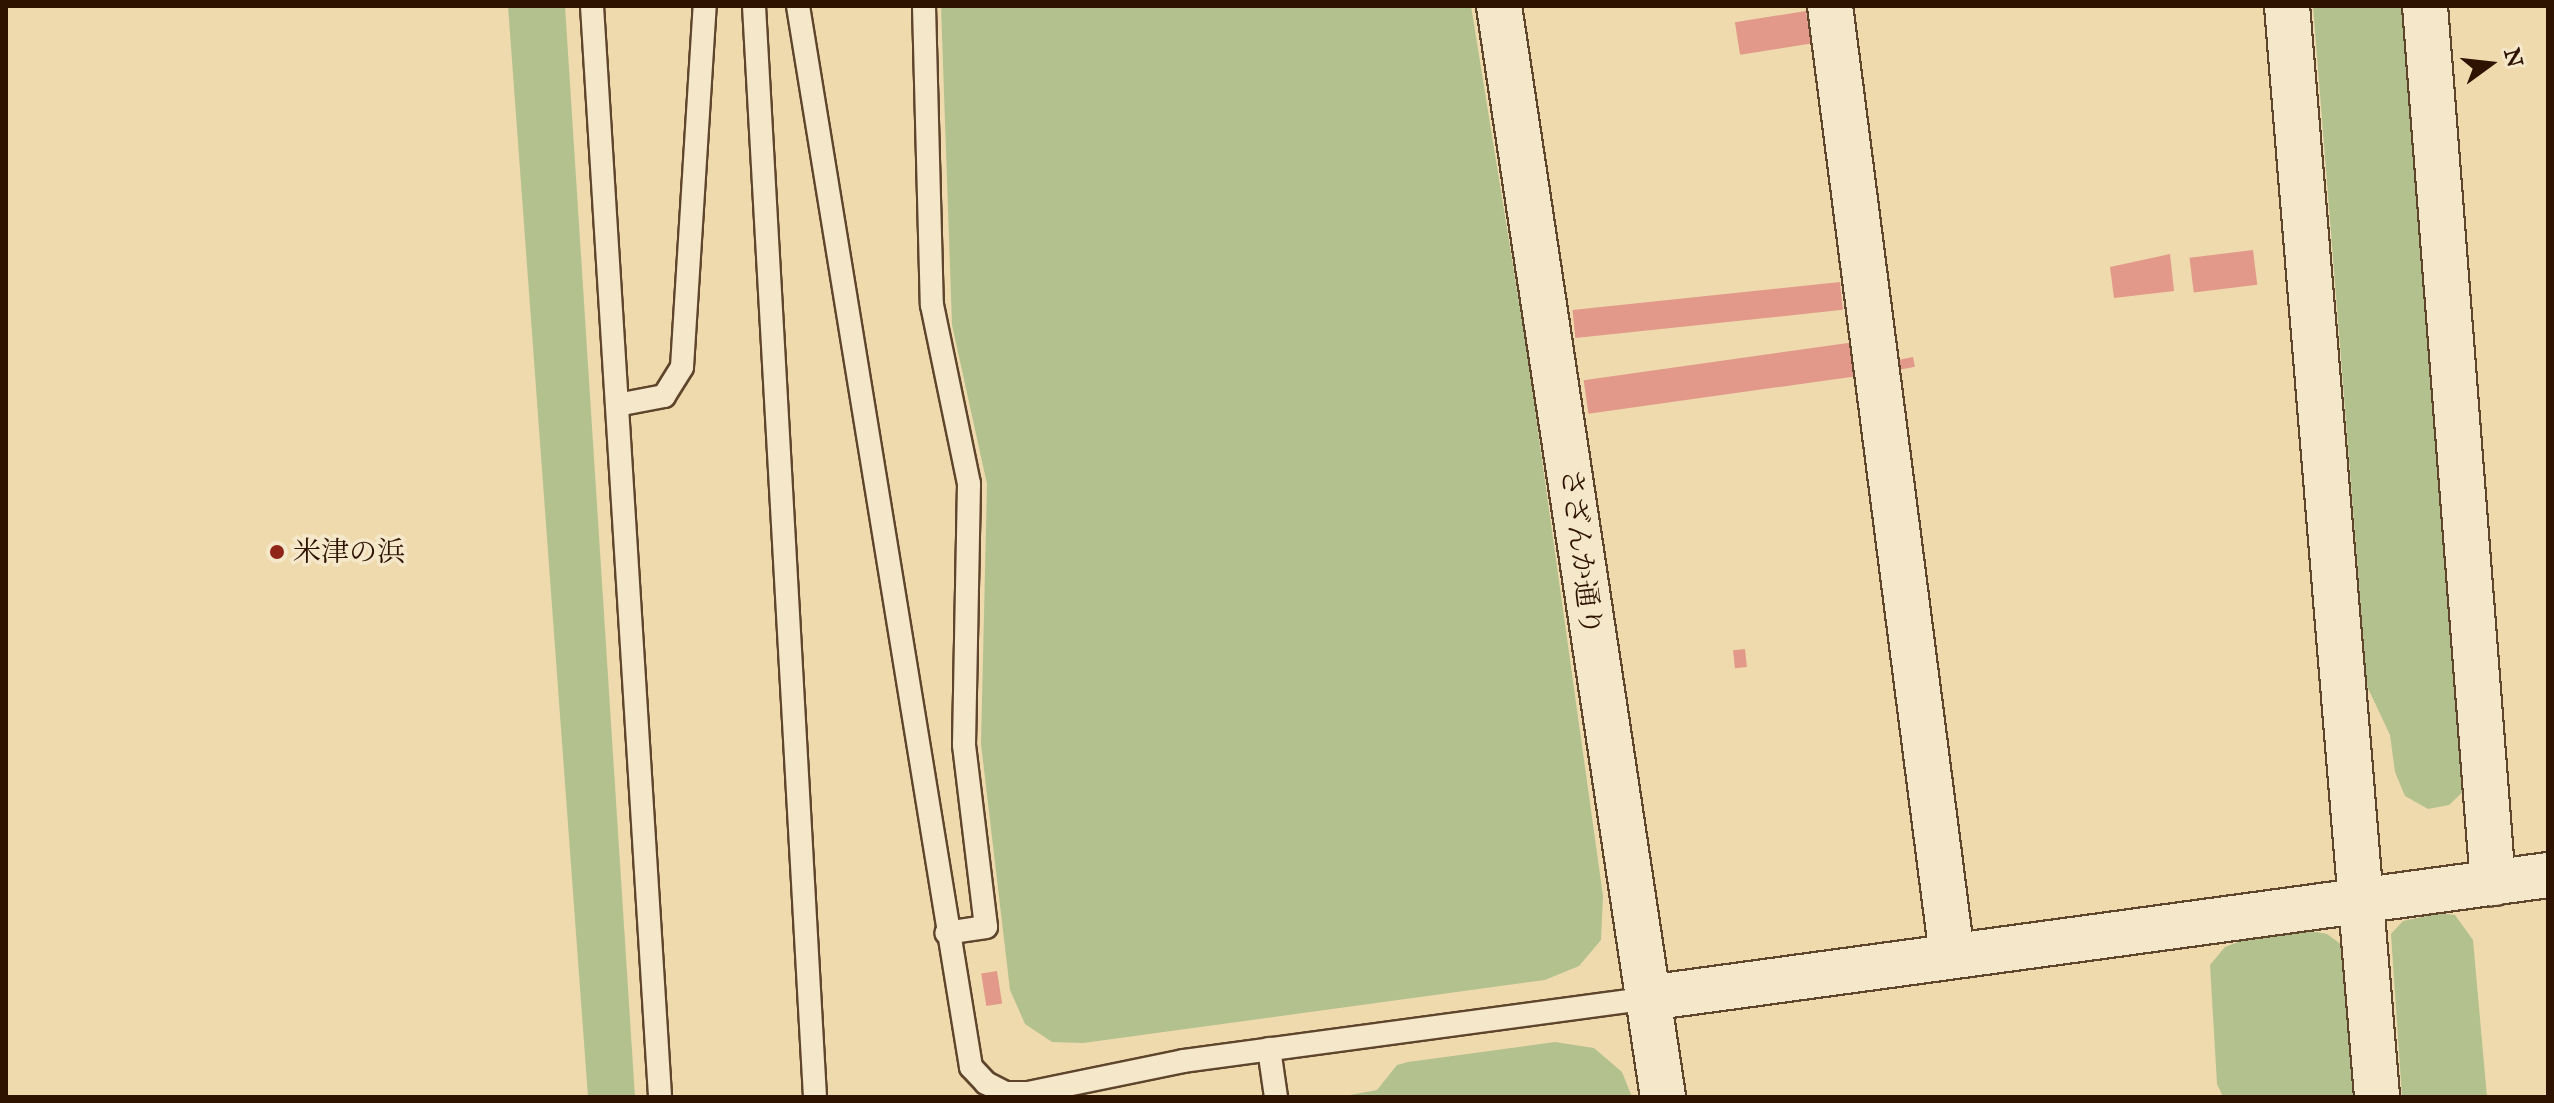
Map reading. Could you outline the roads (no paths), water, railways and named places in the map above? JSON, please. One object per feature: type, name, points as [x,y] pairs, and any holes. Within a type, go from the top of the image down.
[{"type":"street","name":"さざんか通り","points":[[1499,6],[1663,1097]]},
{"type":"street","points":[[1830,6],[1952,956]]},
{"type":"street","points":[[2287,6],[2377,1097]]},
{"type":"street","points":[[2425,6],[2493,883]]},
{"type":"street","points":[[1648,998],[2548,875]]},
{"type":"lane","points":[[592,6],[660,1097]]},
{"type":"lane","points":[[617,405],[664,396],[682,367],[705,6]]},
{"type":"lane","points":[[754,6],[815,1097]]},
{"type":"lane","points":[[798,6],[946,933],[971,1067],[986,1083],[1006,1093],[1269,1049],[1648,998]]},
{"type":"lane","points":[[924,6],[933,316],[969,484],[964,731],[986,927],[946,933]]},
{"type":"lane","points":[[1269,1049],[1276,1097]]},
{"type":"place","name":"米津の浜","points":[[277,552]]}]
